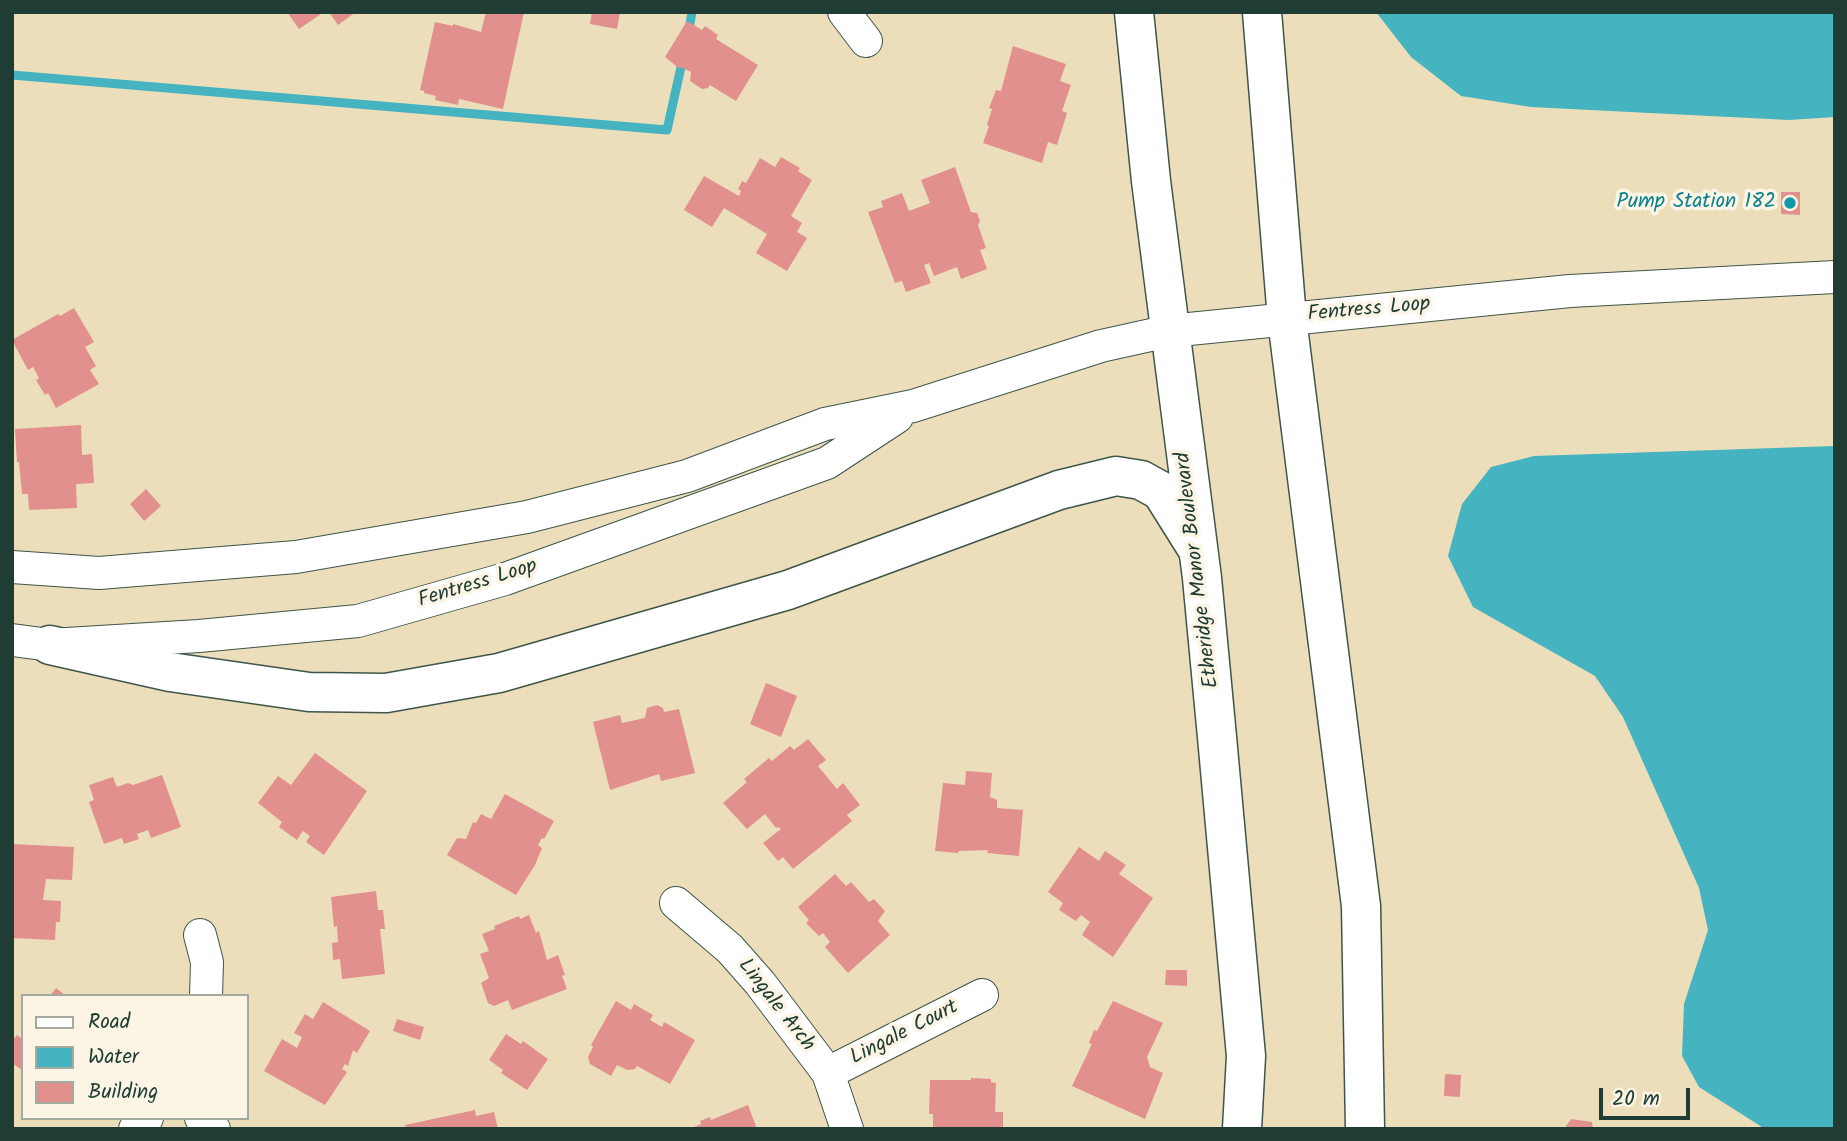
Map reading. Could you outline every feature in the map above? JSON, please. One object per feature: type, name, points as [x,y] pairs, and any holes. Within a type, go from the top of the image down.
[{"type":"main road","name":"Etheridge Manor Boulevard","points":[[1134,12],[1151,181],[1198,550],[1246,1056],[1242,1129]]},
{"type":"main road","points":[[1262,12],[1287,319],[1361,906],[1365,1129]]},
{"type":"main road","points":[[50,645],[195,676],[309,692],[386,693],[499,673],[788,590],[1059,490],[1116,476],[1141,480],[1161,491],[1198,550]]},
{"type":"street","points":[[844,12],[866,41]]},
{"type":"street","name":"Fentress Loop","points":[[12,567],[99,573],[296,557],[513,519],[687,476],[825,424],[913,406],[1101,346],[1170,331],[1570,291],[1835,277]]},
{"type":"street","name":"Fentress Loop","points":[[12,640],[50,645],[199,636],[358,621],[505,579],[827,463],[913,406]]},
{"type":"street","name":"Lingale Arch","points":[[676,903],[730,949],[760,983],[828,1073],[847,1129]]},
{"type":"street","points":[[200,935],[207,962],[206,994]]},
{"type":"street","name":"Lingale Court","points":[[828,1073],[982,995]]},
{"type":"water","points":[[1376,12],[1835,12],[1835,117],[1789,120],[1531,107],[1461,96],[1411,57]]},
{"type":"water","points":[[1835,446],[1835,1129],[1765,1129],[1699,1087],[1682,1056],[1684,1004],[1708,930],[1699,888],[1623,717],[1595,676],[1473,607],[1448,556],[1462,504],[1491,467],[1534,456]]},
{"type":"building","points":[[287,12],[324,12],[299,29]]},
{"type":"building","points":[[329,12],[356,12],[338,25]]},
{"type":"building","points":[[486,12],[524,12],[503,109],[459,99],[458,105],[435,100],[436,96],[420,90],[435,22],[481,32]]},
{"type":"building","points":[[592,12],[620,12],[617,29],[590,24]]},
{"type":"building","points":[[687,21],[702,30],[705,26],[718,35],[716,39],[758,65],[736,101],[710,85],[702,89],[690,81],[691,72],[681,67],[680,69],[665,57]]},
{"type":"building","points":[[1013,46],[1066,64],[1060,81],[1071,85],[1062,111],[1067,113],[1057,145],[1048,142],[1042,163],[983,143],[992,109],[989,108],[996,90],[1001,91]]},
{"type":"building","points":[[781,157],[800,168],[798,171],[812,180],[791,216],[802,223],[797,232],[807,238],[787,271],[756,253],[767,234],[724,208],[712,227],[684,210],[704,176],[739,196],[741,191],[738,189],[742,181],[746,183],[760,158],[775,167]]},
{"type":"building","points":[[955,167],[971,212],[977,213],[980,221],[978,225],[986,248],[980,250],[987,269],[961,279],[957,267],[934,276],[929,263],[924,265],[931,283],[906,292],[902,281],[895,283],[868,212],[883,207],[881,201],[902,193],[909,211],[930,203],[921,180]]},
{"type":"building","name":"Pump Station 182","points":[[1781,192],[1800,192],[1800,215],[1781,214]]},
{"type":"building","points":[[74,308],[94,342],[85,347],[96,366],[90,370],[99,384],[56,408],[48,393],[45,395],[36,380],[39,378],[33,367],[28,370],[12,340]]},
{"type":"building","points":[[81,425],[82,455],[92,454],[94,483],[76,484],[77,508],[29,510],[28,494],[22,494],[15,429]]},
{"type":"building","points":[[146,489],[161,506],[144,521],[130,504]]},
{"type":"building","points":[[766,683],[797,696],[781,737],[750,724]]},
{"type":"building","points":[[657,705],[663,708],[664,712],[679,709],[695,773],[661,781],[659,774],[610,790],[593,722],[620,715],[622,723],[645,718],[647,708]]},
{"type":"building","points":[[808,739],[826,760],[818,766],[837,789],[843,783],[860,805],[847,815],[852,821],[793,869],[783,857],[778,861],[763,843],[781,829],[776,828],[765,814],[747,829],[723,803],[747,782],[744,779],[769,758],[772,761],[790,746],[794,750]]},
{"type":"building","points":[[315,753],[367,791],[324,855],[306,842],[310,836],[303,831],[297,840],[279,827],[282,822],[258,803],[278,776],[291,785]]},
{"type":"building","points":[[966,771],[992,773],[990,797],[997,800],[997,808],[1023,810],[1019,856],[987,853],[988,850],[958,853],[935,851],[943,783],[965,785]]},
{"type":"building","points":[[162,775],[181,827],[151,838],[148,830],[137,834],[139,839],[124,844],[122,838],[104,844],[89,802],[94,800],[89,785],[113,777],[117,787],[128,783],[133,785]]},
{"type":"building","points":[[505,794],[554,821],[538,845],[542,848],[535,865],[516,895],[447,855],[457,838],[466,839],[473,822],[476,823],[481,814],[491,819]]},
{"type":"building","points":[[12,844],[74,847],[72,880],[46,879],[43,900],[61,901],[60,922],[56,922],[55,940],[12,938]]},
{"type":"building","points":[[1079,847],[1099,861],[1105,851],[1126,865],[1119,874],[1153,898],[1113,957],[1082,935],[1090,922],[1081,915],[1076,921],[1059,910],[1063,903],[1048,892]]},
{"type":"building","points":[[835,874],[846,886],[851,882],[869,902],[874,899],[885,911],[878,921],[890,935],[848,973],[825,947],[830,942],[823,933],[819,936],[806,923],[809,920],[798,907]]},
{"type":"building","points":[[376,891],[378,910],[383,910],[385,929],[380,929],[385,974],[342,979],[340,959],[333,960],[332,943],[338,942],[331,897]]},
{"type":"building","points":[[529,915],[536,933],[539,931],[547,960],[558,955],[567,989],[512,1010],[508,1000],[494,1006],[488,1003],[481,983],[489,978],[480,954],[489,951],[482,934],[495,929],[494,926]]},
{"type":"building","points":[[1166,970],[1187,970],[1187,986],[1165,985]]},
{"type":"building","points":[[56,988],[64,994],[52,994]]},
{"type":"building","points":[[616,1001],[631,1010],[634,1004],[653,1015],[650,1020],[662,1027],[664,1022],[695,1040],[670,1084],[637,1066],[627,1070],[617,1065],[611,1076],[590,1064],[588,1057],[593,1047],[591,1045]]},
{"type":"building","points":[[1113,1001],[1163,1023],[1147,1057],[1150,1067],[1163,1073],[1145,1119],[1072,1086],[1092,1044],[1089,1043],[1094,1030],[1097,1031]]},
{"type":"building","points":[[323,1002],[370,1031],[357,1053],[353,1050],[348,1066],[345,1064],[342,1069],[347,1072],[325,1105],[264,1071],[282,1039],[297,1048],[302,1037],[294,1033],[305,1014],[313,1019]]},
{"type":"building","points":[[397,1019],[424,1027],[420,1040],[393,1031]]},
{"type":"building","points":[[506,1034],[521,1044],[523,1041],[548,1059],[527,1090],[501,1073],[503,1070],[489,1060]]},
{"type":"building","points":[[17,1035],[21,1038],[21,1070],[12,1063],[12,1041]]},
{"type":"building","points":[[1445,1074],[1461,1075],[1460,1097],[1444,1096]]},
{"type":"building","points":[[991,1079],[991,1082],[996,1083],[995,1112],[1003,1112],[1003,1129],[933,1129],[933,1114],[929,1114],[930,1080]]},
{"type":"building","points":[[748,1105],[757,1129],[694,1129],[701,1124],[700,1121],[710,1117],[711,1120]]},
{"type":"building","points":[[475,1110],[476,1116],[494,1112],[498,1129],[406,1129],[405,1125]]},
{"type":"building","points":[[1571,1119],[1592,1122],[1593,1129],[1564,1129]]},
{"type":"waterway","points":[[688,35],[692,12]]},
{"type":"waterway","points":[[12,75],[667,130],[683,58]]},
{"type":"place","name":"Pump Station 182","points":[[1790,203]]}]
